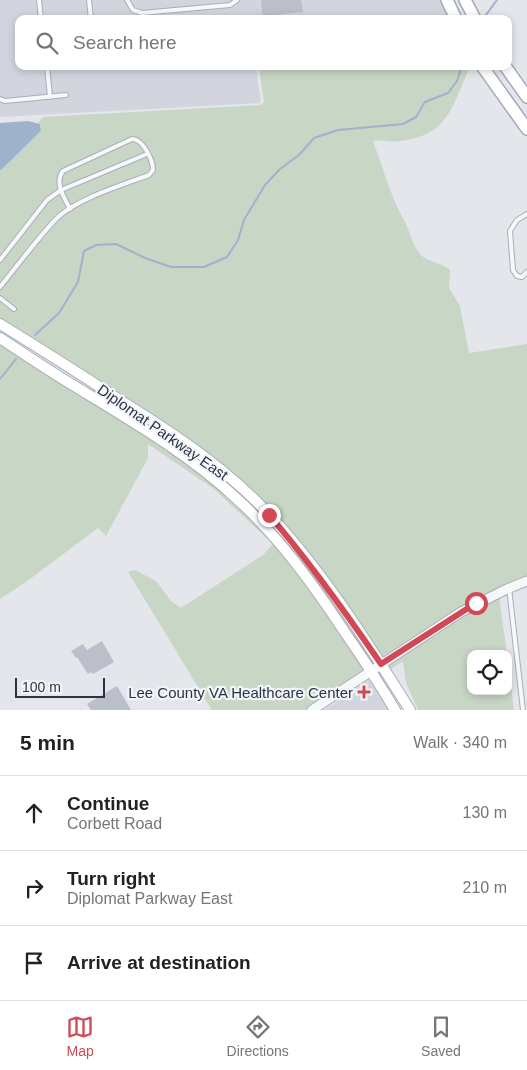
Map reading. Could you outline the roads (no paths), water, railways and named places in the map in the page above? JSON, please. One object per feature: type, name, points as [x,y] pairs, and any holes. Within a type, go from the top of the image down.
[{"type":"main road","points":[[447,0],[454,15]]},
{"type":"main road","points":[[465,0],[472,15]]},
{"type":"main road","points":[[485,70],[527,129]]},
{"type":"main road","points":[[508,70],[527,97]]},
{"type":"main road","name":"Diplomat Parkway East","points":[[0,324],[153,422],[202,456],[242,488],[283,530],[341,605],[410,710]]},
{"type":"main road","name":"Diplomat Parkway East","points":[[0,338],[147,431],[207,473],[253,514],[274,537],[329,608],[395,710]]},
{"type":"main road","points":[[147,431],[153,422]]},
{"type":"main road","points":[[274,537],[283,530]]},
{"type":"street","points":[[312,710],[461,612],[527,581]]},
{"type":"lane","points":[[38,0],[40,15]]},
{"type":"lane","points":[[89,0],[91,15]]},
{"type":"lane","points":[[127,0],[133,10],[142,13],[230,6],[237,0]]},
{"type":"lane","points":[[47,70],[50,97]]},
{"type":"lane","points":[[0,100],[66,95]]},
{"type":"lane","points":[[0,287],[56,218],[70,208],[89,199],[149,175],[153,170],[153,166],[141,141],[132,139],[63,170],[59,180],[61,190],[70,208]]},
{"type":"lane","points":[[0,260],[23,228],[47,200],[61,190],[147,154]]},
{"type":"lane","points":[[527,214],[517,220],[510,231],[513,270],[518,276],[522,277],[527,272]]},
{"type":"lane","points":[[0,298],[14,309]]},
{"type":"lane","points":[[509,588],[523,710]]},
{"type":"water","points":[[28,121],[40,124],[41,131],[0,171],[0,123]]},
{"type":"waterway","points":[[486,15],[497,0]]},
{"type":"waterway","points":[[35,335],[59,313],[78,282],[84,251],[96,245],[116,244],[145,258],[171,267],[204,267],[227,257],[238,240],[244,220],[265,185],[280,169],[299,155],[314,138],[338,130],[403,124],[416,117],[425,102],[448,93],[457,81],[461,70]]},
{"type":"waterway","points":[[0,379],[16,359]]},
{"type":"place","name":"Lee County VA Healthcare Center","points":[[364,692]]}]
